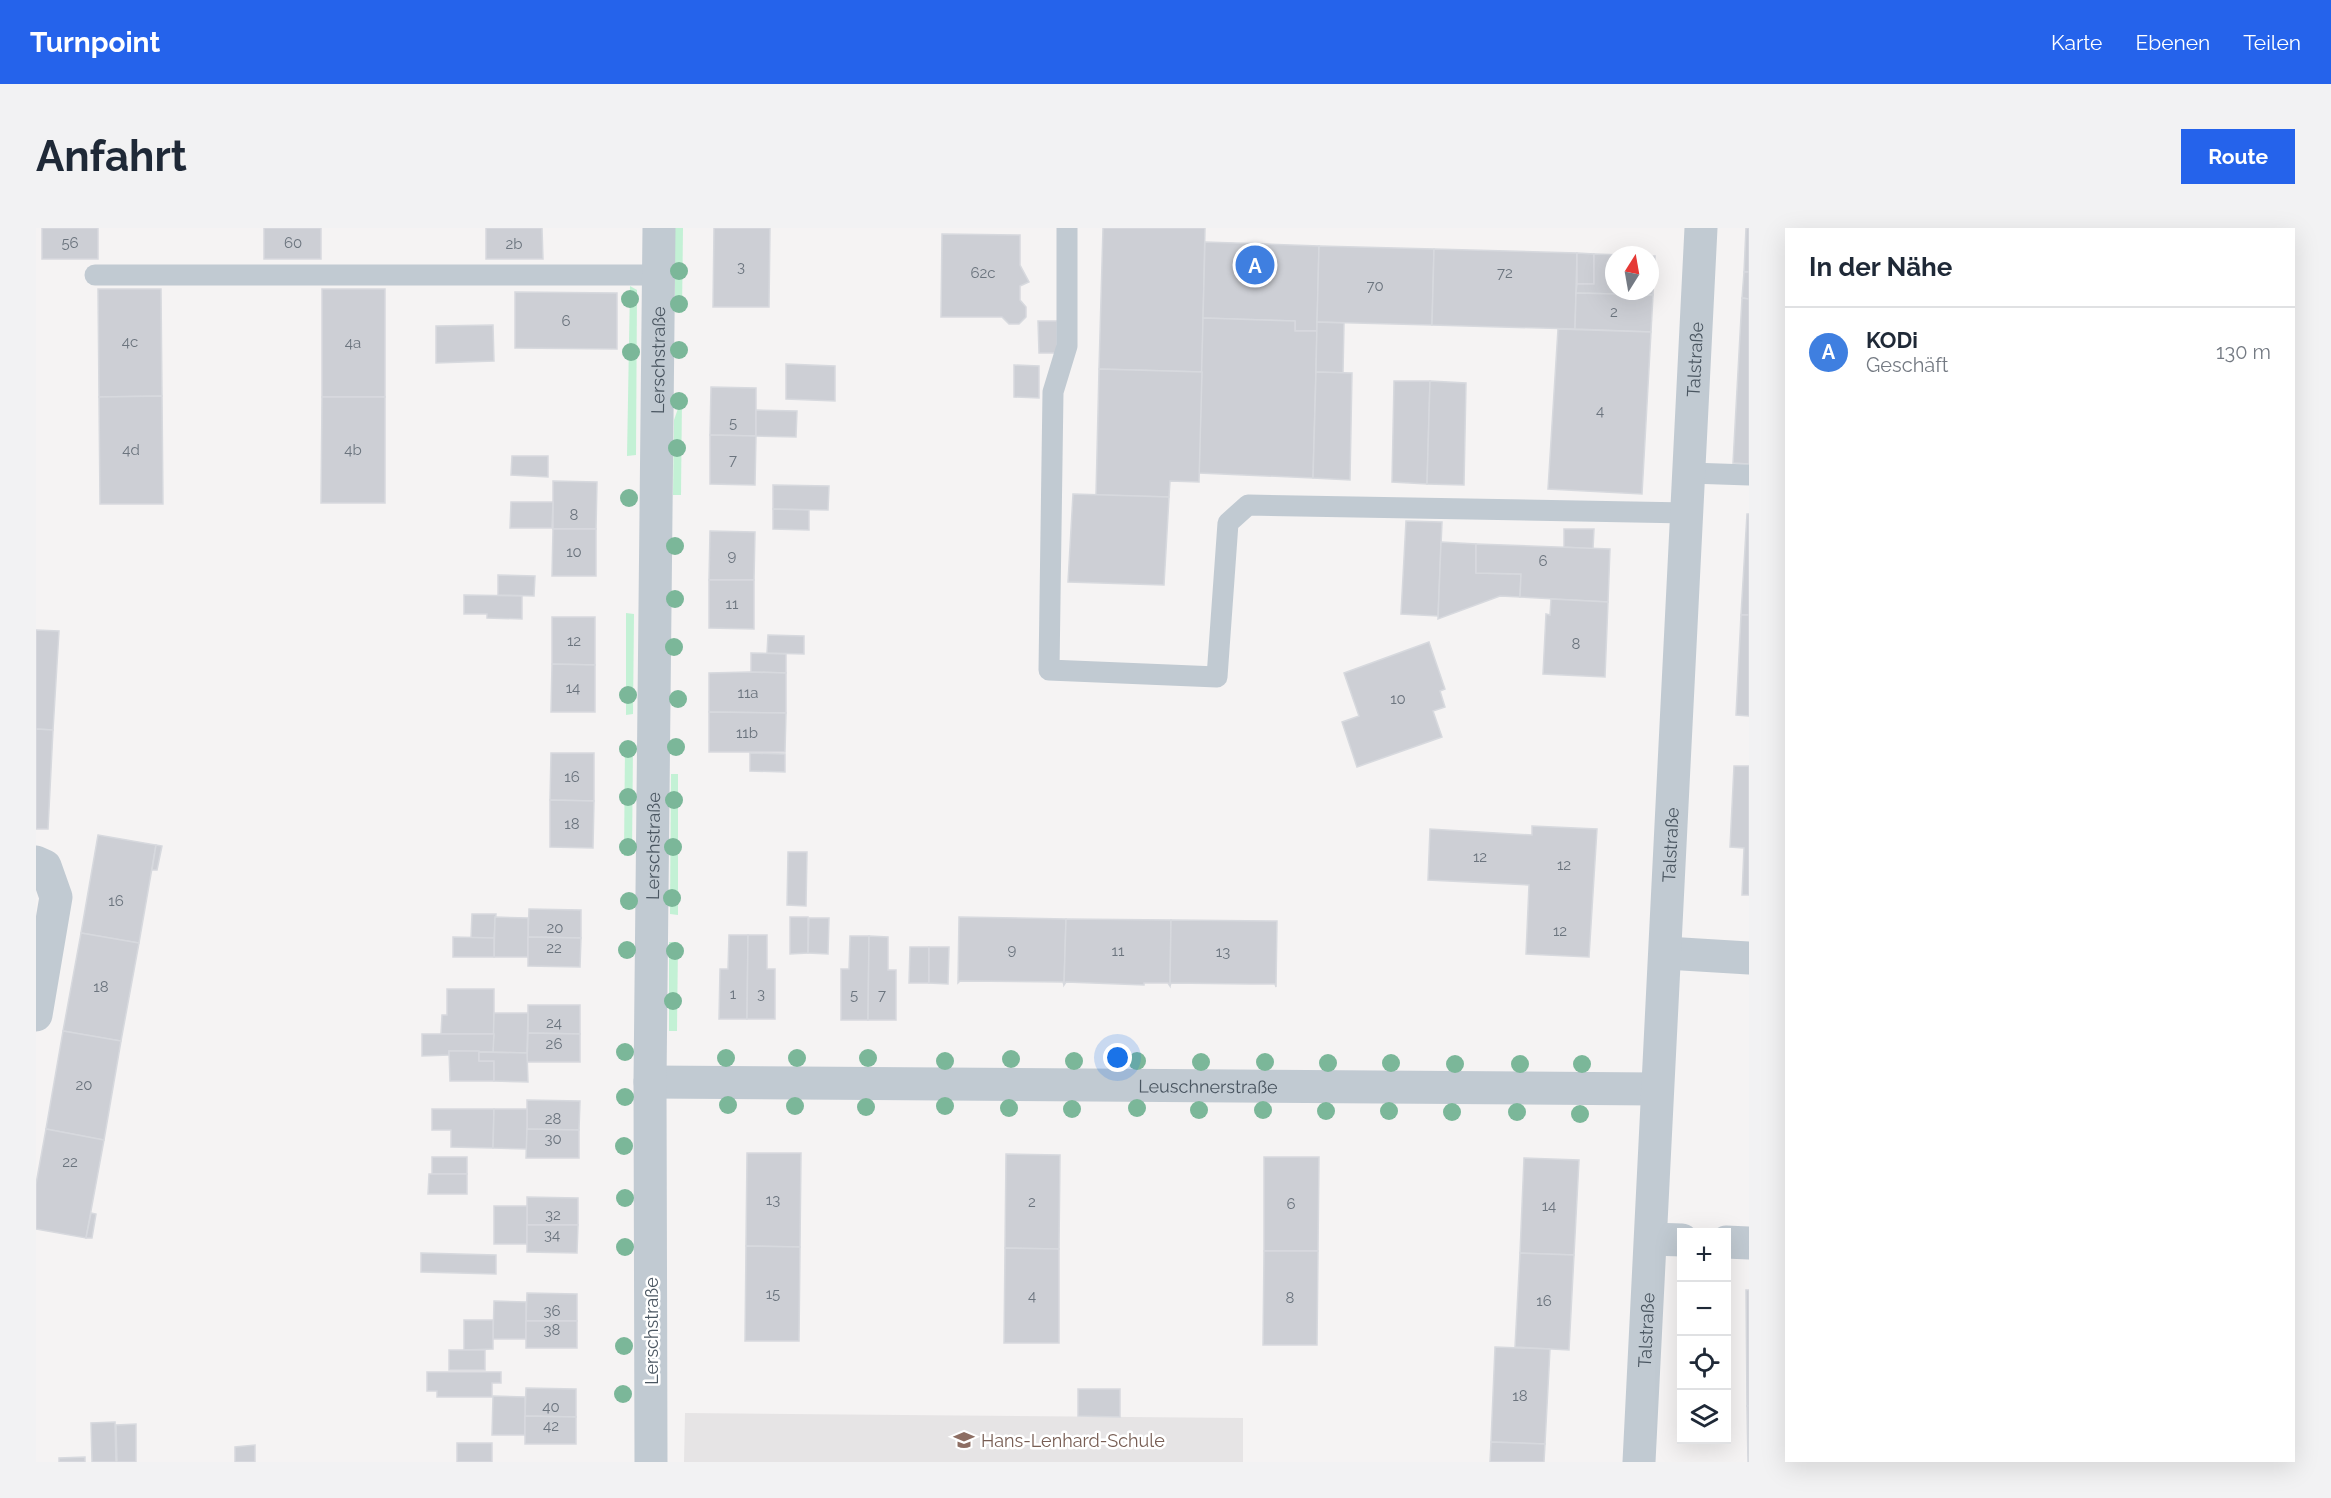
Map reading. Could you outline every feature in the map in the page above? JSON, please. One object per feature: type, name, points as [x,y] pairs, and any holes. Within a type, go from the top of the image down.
[{"type":"street","name":"Lerschstraße","points":[[651,1462],[650,1082],[659,228]]},
{"type":"street","name":"Talstraße","points":[[1639,1462],[1666,1240],[1657,1089],[1666,953],[1701,228]]},
{"type":"street","points":[[36,862],[45,866],[56,897],[36,1016]]},
{"type":"street","points":[[1666,953],[1749,958]]},
{"type":"street","name":"Leuschnerstraße","points":[[650,1082],[1657,1089]]},
{"type":"street","points":[[1731,1242],[1749,1243]]},
{"type":"lane","points":[[1067,228],[1067,346],[1053,392],[1049,670],[1217,677],[1228,523],[1248,505],[1688,513]]},
{"type":"lane","points":[[95,275],[658,275]]},
{"type":"lane","points":[[1690,473],[1749,475]]},
{"type":"shaded area","name":"Hans-Lenhard-Schule","points":[[685,1413],[1243,1418],[1243,1462],[684,1462]]},
{"type":"green space","points":[[675,228],[683,228],[682,313],[675,311]]},
{"type":"green space","points":[[630,286],[637,290],[636,455],[627,456]]},
{"type":"green space","points":[[682,397],[681,495],[673,495],[674,420]]},
{"type":"green space","points":[[626,613],[634,614],[633,714],[626,715]]},
{"type":"green space","points":[[625,745],[633,745],[632,855],[624,856]]},
{"type":"green space","points":[[671,774],[678,774],[678,915],[670,914]]},
{"type":"green space","points":[[669,942],[678,942],[677,1031],[669,1031]]},
{"type":"building","points":[[42,228],[98,228],[98,259],[42,259]]},
{"type":"building","points":[[264,228],[321,228],[321,259],[264,259]]},
{"type":"building","points":[[486,228],[542,228],[543,259],[486,259]]},
{"type":"building","points":[[714,228],[770,228],[769,307],[713,307]]},
{"type":"building","points":[[1103,228],[1205,228],[1202,372],[1099,369]]},
{"type":"building","points":[[1746,228],[1749,228],[1749,272],[1744,272]]},
{"type":"building","points":[[942,234],[1020,235],[1020,265],[1029,282],[1020,286],[1020,300],[1026,307],[1026,317],[1019,324],[1009,324],[1002,317],[941,317]]},
{"type":"building","points":[[1205,242],[1319,246],[1317,331],[1295,331],[1295,321],[1203,318]]},
{"type":"building","points":[[1319,246],[1434,249],[1432,325],[1317,322]]},
{"type":"building","points":[[1434,249],[1577,253],[1575,329],[1432,325]]},
{"type":"building","points":[[1577,253],[1594,254],[1594,284],[1577,284]]},
{"type":"building","points":[[1594,254],[1605,254],[1605,294],[1576,293],[1577,284],[1594,284]]},
{"type":"building","points":[[1744,272],[1749,272],[1749,299],[1742,298]]},
{"type":"building","points":[[98,289],[161,289],[162,396],[99,397]]},
{"type":"building","points":[[322,289],[385,289],[385,397],[322,397]]},
{"type":"building","points":[[515,292],[617,293],[617,349],[515,348]]},
{"type":"building","points":[[1576,293],[1605,294],[1605,300],[1653,300],[1651,332],[1575,329]]},
{"type":"building","points":[[1742,298],[1749,299],[1749,464],[1733,463]]},
{"type":"building","points":[[1203,318],[1295,321],[1295,331],[1317,331],[1313,478],[1199,473]]},
{"type":"building","points":[[1038,321],[1057,321],[1057,353],[1039,353]]},
{"type":"building","points":[[1317,322],[1344,323],[1343,373],[1316,372]]},
{"type":"building","points":[[493,325],[494,361],[436,363],[436,326]]},
{"type":"building","points":[[1558,329],[1651,332],[1642,494],[1548,489]]},
{"type":"building","points":[[786,364],[835,366],[835,401],[786,399]]},
{"type":"building","points":[[1014,365],[1039,366],[1039,398],[1014,397]]},
{"type":"building","points":[[1099,369],[1202,372],[1199,482],[1170,481],[1169,497],[1096,495]]},
{"type":"building","points":[[1316,372],[1352,373],[1350,480],[1313,478]]},
{"type":"building","points":[[1394,381],[1430,381],[1427,484],[1392,482]]},
{"type":"building","points":[[1430,381],[1466,383],[1464,485],[1427,484]]},
{"type":"building","points":[[711,387],[756,388],[756,436],[710,435]]},
{"type":"building","points":[[162,396],[163,504],[100,504],[99,397]]},
{"type":"building","points":[[322,397],[385,397],[385,503],[321,503]]},
{"type":"building","points":[[756,410],[797,411],[796,437],[756,436]]},
{"type":"building","points":[[710,435],[756,436],[755,485],[710,484]]},
{"type":"building","points":[[512,456],[548,456],[548,477],[511,475]]},
{"type":"building","points":[[553,481],[597,482],[596,529],[553,529]]},
{"type":"building","points":[[773,485],[829,486],[828,510],[773,509]]},
{"type":"building","points":[[1073,494],[1169,497],[1164,585],[1068,582]]},
{"type":"building","points":[[511,502],[553,502],[552,528],[510,528]]},
{"type":"building","points":[[773,509],[809,510],[809,530],[773,529]]},
{"type":"building","points":[[1747,514],[1749,514],[1749,615],[1741,615]]},
{"type":"building","points":[[1406,521],[1442,522],[1438,616],[1401,614]]},
{"type":"building","points":[[553,529],[596,529],[596,576],[552,576]]},
{"type":"building","points":[[1564,529],[1594,529],[1593,549],[1564,547]]},
{"type":"building","points":[[710,531],[755,532],[754,580],[709,580]]},
{"type":"building","points":[[1441,542],[1476,544],[1476,573],[1521,574],[1520,597],[1500,596],[1438,619]]},
{"type":"building","points":[[1476,544],[1610,549],[1608,602],[1520,597],[1521,574],[1476,573]]},
{"type":"building","points":[[498,575],[535,576],[534,596],[498,595]]},
{"type":"building","points":[[709,580],[754,580],[754,629],[709,628]]},
{"type":"building","points":[[464,595],[522,596],[522,619],[487,618],[487,614],[464,614]]},
{"type":"building","points":[[1551,599],[1608,602],[1605,677],[1543,674],[1546,614],[1550,615]]},
{"type":"building","points":[[1741,615],[1749,615],[1749,716],[1736,715]]},
{"type":"building","points":[[552,617],[595,617],[595,665],[552,664]]},
{"type":"building","points":[[36,630],[59,631],[53,730],[36,729]]},
{"type":"building","points":[[768,635],[804,636],[804,654],[767,653]]},
{"type":"building","points":[[1429,642],[1445,689],[1440,691],[1445,707],[1433,711],[1442,737],[1357,767],[1342,722],[1359,716],[1344,673]]},
{"type":"building","points":[[751,653],[786,654],[786,673],[751,672]]},
{"type":"building","points":[[552,664],[595,665],[595,712],[551,712]]},
{"type":"building","points":[[709,673],[786,673],[786,713],[709,712]]},
{"type":"building","points":[[709,712],[786,713],[785,752],[709,752]]},
{"type":"building","points":[[36,729],[53,730],[48,829],[36,829]]},
{"type":"building","points":[[551,753],[594,753],[594,801],[550,800]]},
{"type":"building","points":[[750,753],[785,754],[785,772],[750,771]]},
{"type":"building","points":[[1734,766],[1749,766],[1749,895],[1742,895],[1744,848],[1730,847]]},
{"type":"building","points":[[550,800],[594,801],[593,848],[550,847]]},
{"type":"building","points":[[1532,826],[1597,829],[1589,957],[1526,954],[1529,885],[1428,880],[1430,829],[1532,835]]},
{"type":"building","points":[[98,835],[156,845],[139,943],[81,933]]},
{"type":"building","points":[[156,845],[162,846],[157,870],[152,870]]},
{"type":"building","points":[[788,852],[807,852],[806,906],[787,905]]},
{"type":"building","points":[[529,909],[581,910],[581,938],[528,937]]},
{"type":"building","points":[[472,914],[496,914],[494,938],[471,938]]},
{"type":"building","points":[[495,917],[528,918],[528,957],[494,957]]},
{"type":"building","points":[[790,917],[808,917],[808,953],[790,954]]},
{"type":"building","points":[[959,917],[1066,919],[1064,985],[1063,982],[960,981],[958,983]]},
{"type":"building","points":[[809,918],[829,918],[828,954],[808,953]]},
{"type":"building","points":[[1066,919],[1171,920],[1170,986],[1168,983],[1144,983],[1144,985],[1066,982],[1064,985]]},
{"type":"building","points":[[1171,920],[1277,921],[1276,987],[1275,984],[1171,983],[1170,986]]},
{"type":"building","points":[[81,933],[139,943],[121,1041],[63,1031]]},
{"type":"building","points":[[729,935],[748,935],[747,1019],[719,1019],[720,969],[728,969]]},
{"type":"building","points":[[748,935],[767,935],[767,969],[775,969],[775,1019],[747,1019]]},
{"type":"building","points":[[850,936],[869,936],[868,1020],[841,1020],[841,969],[849,969]]},
{"type":"building","points":[[869,936],[888,937],[888,970],[896,970],[896,1020],[868,1020]]},
{"type":"building","points":[[453,937],[494,938],[494,957],[453,957]]},
{"type":"building","points":[[528,937],[581,938],[580,967],[528,966]]},
{"type":"building","points":[[910,947],[929,947],[929,983],[909,983]]},
{"type":"building","points":[[929,947],[949,947],[948,984],[929,983]]},
{"type":"building","points":[[447,989],[494,989],[494,1034],[441,1034],[442,1015],[447,1015]]},
{"type":"building","points":[[528,1005],[580,1005],[580,1034],[528,1033]]},
{"type":"building","points":[[494,1013],[528,1013],[527,1053],[493,1052]]},
{"type":"building","points":[[63,1031],[121,1041],[104,1140],[46,1129]]},
{"type":"building","points":[[528,1033],[580,1034],[580,1062],[527,1062]]},
{"type":"building","points":[[422,1034],[494,1034],[493,1052],[449,1051],[449,1055],[422,1056]]},
{"type":"building","points":[[449,1051],[479,1051],[479,1061],[494,1061],[494,1081],[450,1081]]},
{"type":"building","points":[[479,1052],[527,1053],[528,1082],[494,1081],[494,1061],[479,1061]]},
{"type":"building","points":[[527,1100],[580,1101],[579,1130],[527,1129]]},
{"type":"building","points":[[432,1109],[494,1109],[493,1148],[451,1147],[451,1130],[432,1130]]},
{"type":"building","points":[[494,1109],[527,1109],[527,1149],[493,1148]]},
{"type":"building","points":[[46,1129],[104,1140],[86,1238],[36,1229],[36,1184]]},
{"type":"building","points":[[527,1129],[579,1130],[579,1158],[526,1158]]},
{"type":"building","points":[[747,1153],[801,1153],[800,1247],[746,1246]]},
{"type":"building","points":[[1006,1154],[1060,1155],[1059,1249],[1005,1248]]},
{"type":"building","points":[[432,1157],[467,1157],[467,1174],[432,1174]]},
{"type":"building","points":[[1264,1157],[1319,1157],[1318,1251],[1264,1251]]},
{"type":"building","points":[[1524,1158],[1579,1160],[1574,1255],[1520,1253]]},
{"type":"building","points":[[429,1174],[467,1174],[467,1194],[428,1194]]},
{"type":"building","points":[[527,1197],[578,1198],[578,1225],[527,1225]]},
{"type":"building","points":[[494,1206],[527,1206],[527,1244],[494,1244]]},
{"type":"building","points":[[91,1213],[96,1214],[92,1238],[86,1238]]},
{"type":"building","points":[[527,1225],[578,1225],[577,1253],[527,1252]]},
{"type":"building","points":[[746,1246],[800,1247],[799,1341],[745,1341]]},
{"type":"building","points":[[1005,1248],[1059,1249],[1059,1343],[1004,1343]]},
{"type":"building","points":[[1264,1251],[1318,1251],[1317,1345],[1263,1345]]},
{"type":"building","points":[[421,1253],[496,1255],[496,1274],[421,1272]]},
{"type":"building","points":[[1520,1253],[1574,1255],[1569,1350],[1515,1347]]},
{"type":"building","points":[[1746,1290],[1749,1290],[1749,1406],[1747,1406]]},
{"type":"building","points":[[527,1293],[577,1294],[577,1321],[526,1321]]},
{"type":"building","points":[[494,1301],[526,1302],[526,1339],[493,1339]]},
{"type":"building","points":[[464,1320],[493,1320],[493,1349],[464,1350]]},
{"type":"building","points":[[526,1321],[577,1321],[577,1348],[526,1348]]},
{"type":"building","points":[[1495,1347],[1550,1349],[1545,1444],[1491,1442]]},
{"type":"building","points":[[449,1350],[485,1350],[485,1370],[449,1370]]},
{"type":"building","points":[[427,1372],[501,1372],[501,1383],[492,1383],[492,1397],[437,1397],[437,1391],[427,1391]]},
{"type":"building","points":[[526,1388],[576,1389],[576,1417],[525,1416]]},
{"type":"building","points":[[1078,1389],[1120,1389],[1120,1417],[1078,1416]]},
{"type":"building","points":[[493,1396],[525,1397],[525,1435],[492,1435]]},
{"type":"building","points":[[1747,1406],[1749,1406],[1749,1462],[1748,1462]]},
{"type":"building","points":[[525,1416],[576,1417],[576,1444],[525,1444]]},
{"type":"building","points":[[115,1422],[116,1462],[92,1462],[91,1423]]},
{"type":"building","points":[[136,1424],[136,1462],[117,1462],[116,1425]]},
{"type":"building","points":[[1491,1442],[1545,1444],[1544,1462],[1490,1462]]},
{"type":"building","points":[[457,1443],[492,1443],[492,1462],[457,1462]]},
{"type":"building","points":[[255,1445],[255,1462],[235,1462],[235,1447]]},
{"type":"building","points":[[85,1457],[85,1462],[59,1462],[59,1458]]},
{"type":"place","name":"KODi","points":[[1255,265]]},
{"type":"place","name":"Hans-Lenhard-Schule","points":[[964,1440]]}]
